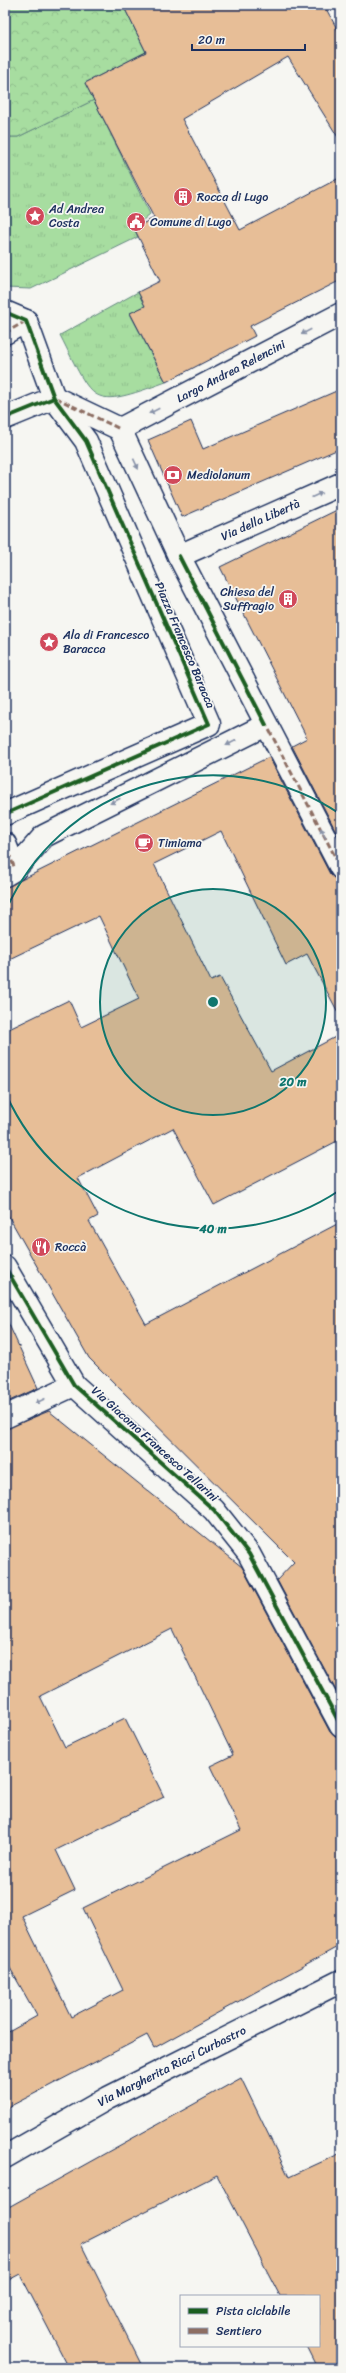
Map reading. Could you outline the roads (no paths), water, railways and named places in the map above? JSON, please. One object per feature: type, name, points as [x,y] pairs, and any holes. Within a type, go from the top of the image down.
[{"type":"street","points":[[5,312],[26,321],[54,398],[120,428],[179,556],[341,868]]},
{"type":"street","name":"Largo Andrea Relencini","points":[[120,428],[341,314]]},
{"type":"street","points":[[5,333],[26,321]]},
{"type":"street","points":[[5,418],[54,398]]},
{"type":"street","name":"Piazza Francesco Baracca","points":[[5,814],[209,724],[86,441],[54,398]]},
{"type":"street","name":"Via della Libertà","points":[[179,556],[341,484]]},
{"type":"street","points":[[10,872],[44,836],[266,725]]},
{"type":"street","points":[[5,844],[10,872]]},
{"type":"street","name":"Via Giacomo Francesco Tellarini","points":[[5,1267],[74,1385],[214,1510],[249,1554],[341,1726]]},
{"type":"street","points":[[5,1417],[74,1385]]},
{"type":"street","name":"Via Margherita Ricci Curbastro","points":[[5,2157],[108,2098],[341,1981]]},
{"type":"place","name":"Rocca di Lugo","points":[[183,197]]},
{"type":"place","name":"Ad Andrea Costa","points":[[35,216]]},
{"type":"place","name":"Comune di Lugo","points":[[136,222]]},
{"type":"place","name":"Mediolanum","points":[[173,475]]},
{"type":"place","name":"Chiesa del Suffragio","points":[[288,599]]},
{"type":"place","name":"Ala di Francesco Baracca","points":[[49,642]]},
{"type":"place","name":"Timiama","points":[[144,843]]},
{"type":"place","name":"Roccà","points":[[41,1247]]}]
